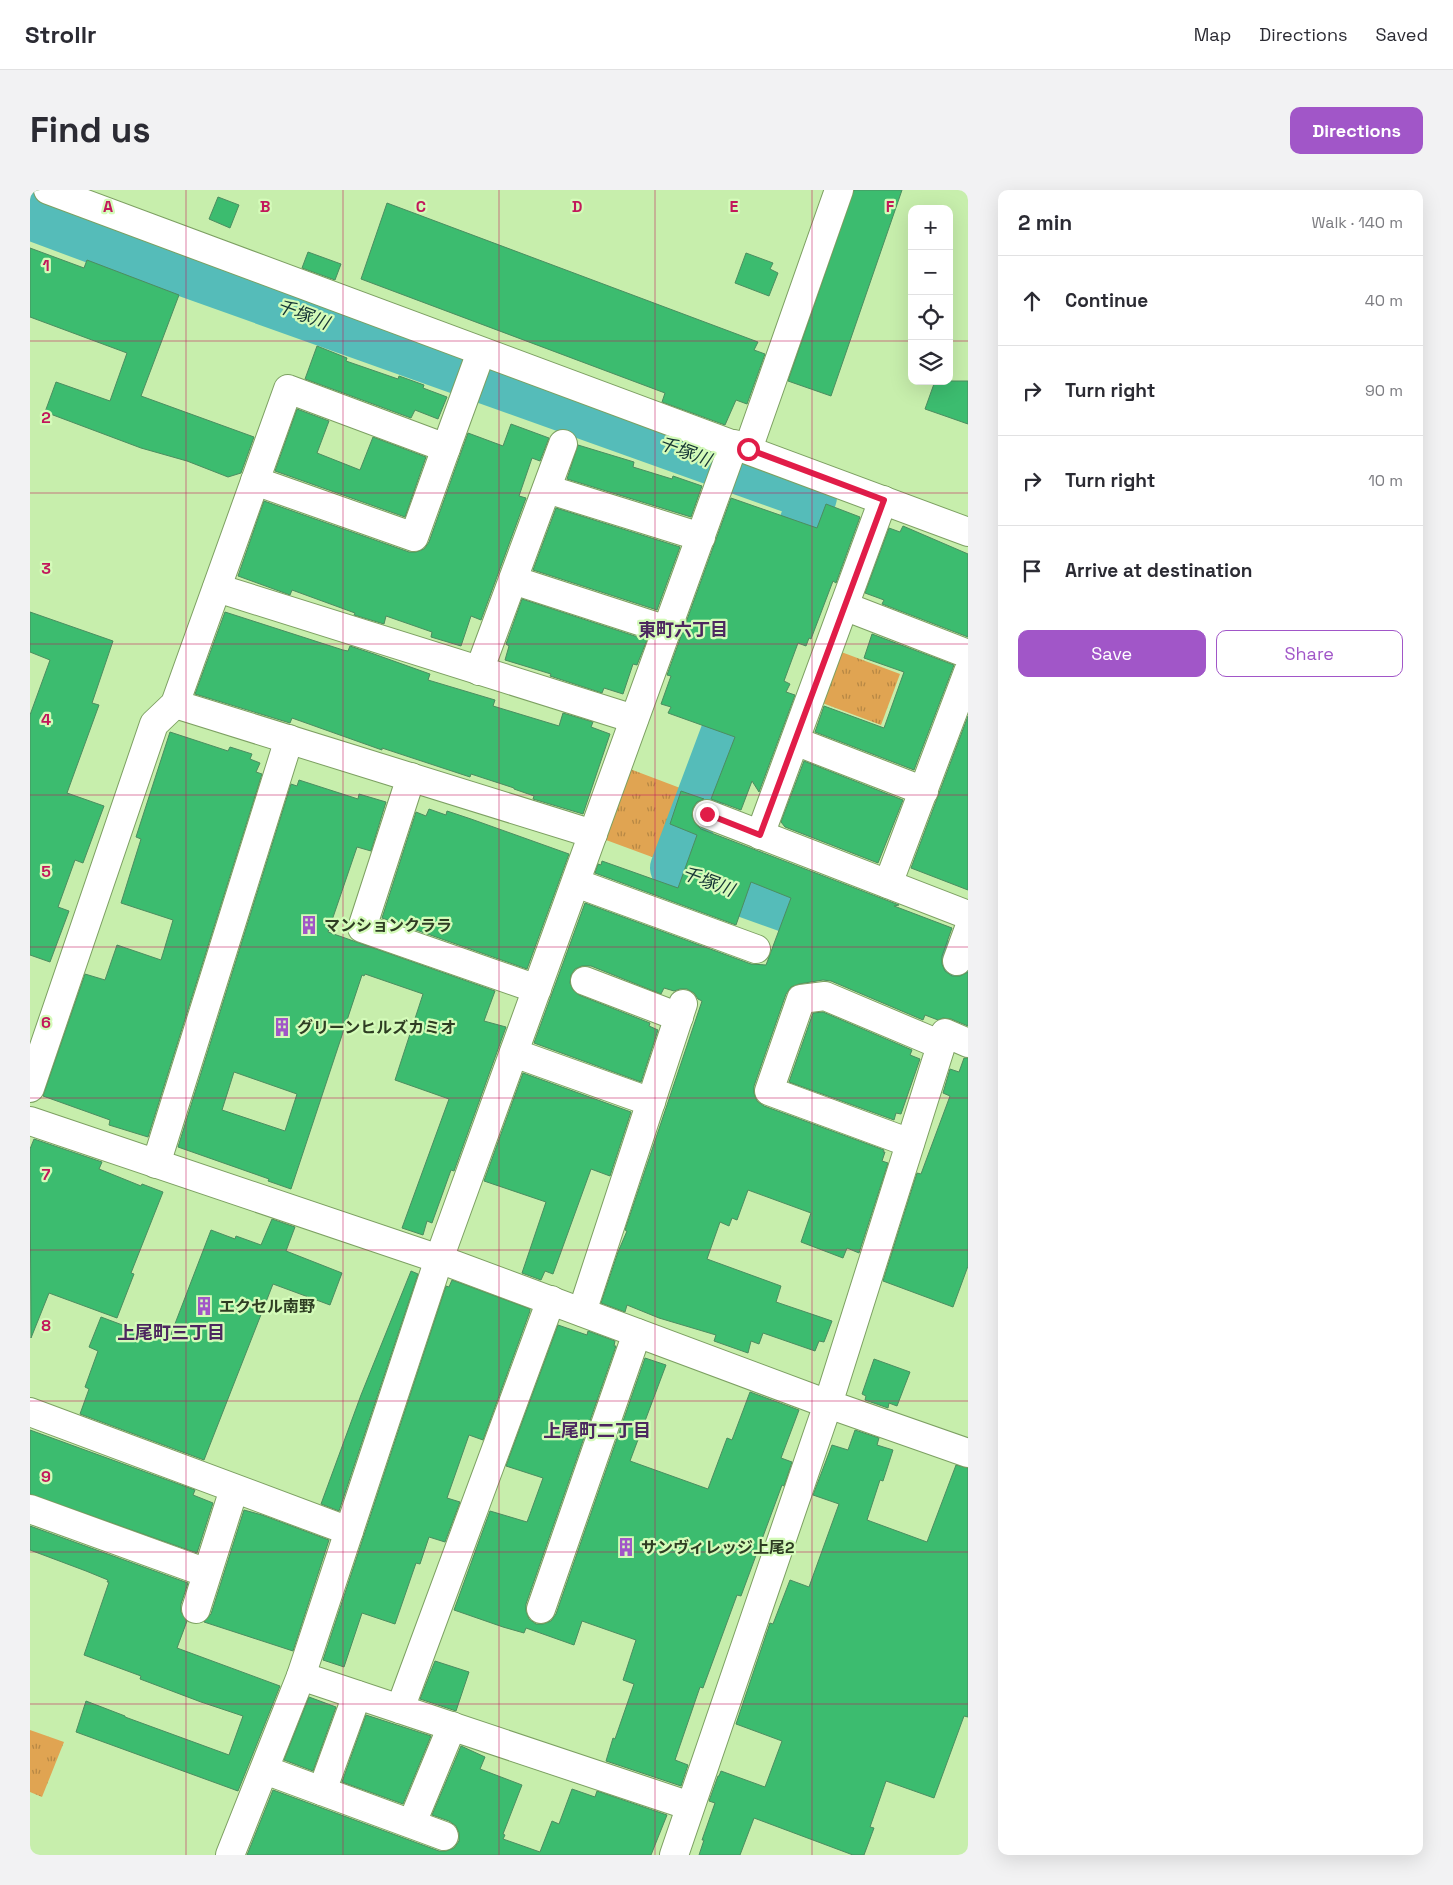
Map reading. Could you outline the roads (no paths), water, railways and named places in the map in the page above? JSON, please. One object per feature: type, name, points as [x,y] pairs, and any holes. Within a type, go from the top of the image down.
[{"type":"street","points":[[48,190],[475,368],[734,456],[884,500],[968,532]]},
{"type":"street","points":[[230,1855],[301,1676],[439,1259],[634,719],[701,536],[839,190]]},
{"type":"street","points":[[255,481],[414,537],[475,368]]},
{"type":"street","points":[[30,1088],[154,724],[175,704],[288,389],[446,448]]},
{"type":"street","points":[[479,670],[563,444]]},
{"type":"street","points":[[547,489],[701,536]]},
{"type":"street","points":[[760,835],[884,500]]},
{"type":"street","points":[[512,580],[667,630]]},
{"type":"street","points":[[217,588],[634,719]]},
{"type":"street","points":[[844,606],[968,654]]},
{"type":"street","points":[[888,884],[968,672]]},
{"type":"street","points":[[175,704],[593,834]]},
{"type":"street","points":[[156,1164],[289,739]]},
{"type":"street","points":[[795,741],[924,791]]},
{"type":"street","points":[[411,778],[362,928],[537,989]]},
{"type":"street","points":[[707,814],[968,915]]},
{"type":"street","points":[[576,883],[756,949]]},
{"type":"street","points":[[957,961],[968,931]]},
{"type":"street","points":[[582,1312],[681,1011],[585,981]]},
{"type":"street","points":[[910,1143],[769,1091],[801,999],[825,996],[941,1045]]},
{"type":"street","points":[[674,1855],[828,1404],[944,1034],[968,1043]]},
{"type":"street","points":[[514,1052],[651,1102]]},
{"type":"street","points":[[30,1121],[439,1259],[828,1404],[968,1453]]},
{"type":"street","points":[[400,1709],[551,1300]]},
{"type":"street","points":[[541,1609],[637,1333]]},
{"type":"street","points":[[30,1412],[349,1532]]},
{"type":"street","points":[[196,1609],[234,1489]]},
{"type":"street","points":[[30,1509],[207,1573]]},
{"type":"street","points":[[301,1676],[690,1806]]},
{"type":"street","points":[[322,1791],[357,1695]]},
{"type":"street","points":[[412,1823],[452,1726]]},
{"type":"street","points":[[265,1770],[444,1836]]},
{"type":"waterway","name":"千塚川","points":[[30,216],[813,497],[780,584]]},
{"type":"waterway","name":"千塚川","points":[[747,673],[674,868],[968,973]]},
{"type":"place","name":"マンションクララ","points":[[309,925]]},
{"type":"place","name":"グリーンヒルズカミオ","points":[[282,1027]]},
{"type":"place","name":"エクセル南野","points":[[204,1306]]},
{"type":"place","name":"サンヴィレッジ上尾2","points":[[626,1547]]},
{"type":"district","name":"東町六丁目","points":[[683,629]]},
{"type":"district","name":"上尾町三丁目","points":[[171,1332]]},
{"type":"district","name":"上尾町二丁目","points":[[597,1430]]}]
